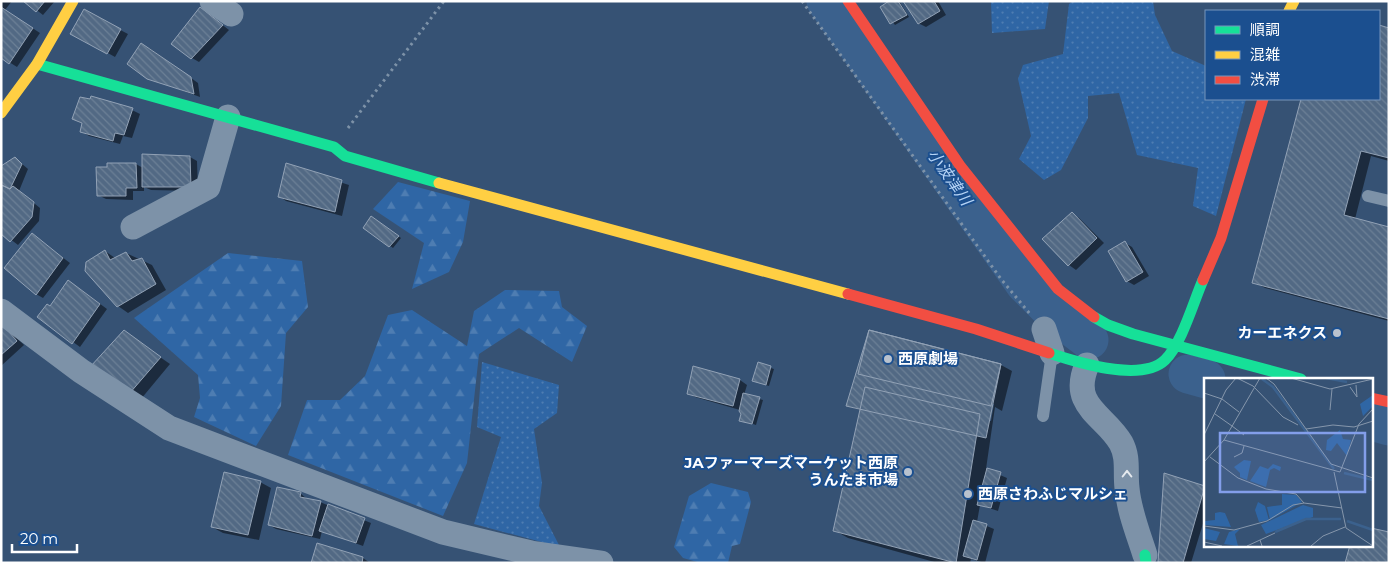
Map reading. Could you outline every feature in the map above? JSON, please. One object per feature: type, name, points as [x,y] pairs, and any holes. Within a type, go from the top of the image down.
[{"type":"street","points":[[1,112],[36,64],[73,1]]},
{"type":"street","points":[[848,1],[961,167],[1058,289],[1089,314],[1108,325],[1175,346],[1297,378]]},
{"type":"street","points":[[36,64],[334,147],[345,156],[422,178],[976,329],[1087,365],[1131,370],[1150,369],[1164,361],[1175,346],[1221,238],[1263,100]]},
{"type":"street","points":[[133,227],[208,187],[228,117]]},
{"type":"street","points":[[1,311],[81,371],[169,428],[443,532],[531,553],[601,563]]},
{"type":"street","points":[[1044,329],[1052,353]]},
{"type":"street","points":[[1087,365],[1082,386],[1086,400],[1090,410],[1121,442],[1126,455],[1126,487],[1146,559]]},
{"type":"street","points":[[1372,398],[1389,402]]},
{"type":"lane","points":[[1368,196],[1389,201]]},
{"type":"lane","points":[[1043,416],[1052,353]]},
{"type":"path","points":[[334,147],[444,1]]},
{"type":"path","points":[[802,1],[1001,279],[1044,329]]},
{"type":"green space","points":[[991,1],[1049,1],[1045,29],[992,33]]},
{"type":"green space","points":[[1073,1],[1153,1],[1155,15],[1172,51],[1205,66],[1205,100],[1246,100],[1216,216],[1193,206],[1198,168],[1137,155],[1119,93],[1088,96],[1088,118],[1061,170],[1044,180],[1019,159],[1031,136],[1018,79],[1023,65],[1063,54],[1069,4]]},
{"type":"green space","points":[[398,182],[470,201],[463,242],[449,272],[412,289],[424,243],[373,209]]},
{"type":"green space","points":[[228,253],[302,261],[308,307],[286,333],[281,406],[256,446],[194,417],[200,398],[198,375],[134,318]]},
{"type":"green space","points":[[505,290],[559,291],[562,307],[587,326],[572,362],[519,328],[479,354],[467,463],[443,516],[288,455],[307,400],[340,400],[365,376],[388,315],[412,310],[467,346],[474,311]]},
{"type":"green space","points":[[482,362],[559,385],[557,413],[534,429],[542,483],[539,506],[560,547],[474,524],[501,437],[477,427]]},
{"type":"green space","points":[[711,483],[748,492],[751,502],[740,544],[732,546],[728,563],[701,563],[683,558],[674,547],[689,496]]},
{"type":"building","points":[[23,1],[45,1],[36,12]]},
{"type":"building","points":[[889,1],[898,1],[907,15],[890,24],[880,7]]},
{"type":"building","points":[[903,1],[934,1],[940,11],[918,24]]},
{"type":"building","points":[[1,7],[33,28],[9,64],[1,58]]},
{"type":"building","points":[[200,7],[223,25],[191,59],[171,44]]},
{"type":"building","points":[[84,9],[121,29],[107,54],[70,34]]},
{"type":"building","points":[[1380,25],[1389,28],[1389,158],[1361,151],[1344,215],[1389,227],[1389,319],[1252,283],[1301,100],[1380,100]]},
{"type":"building","points":[[141,43],[191,77],[194,94],[147,79],[127,64]]},
{"type":"building","points":[[91,96],[133,108],[124,135],[115,133],[113,141],[80,132],[82,123],[72,119],[80,97],[90,99]]},
{"type":"building","points":[[142,154],[190,156],[191,187],[142,187]]},
{"type":"building","points":[[15,157],[22,164],[10,189],[1,185],[1,166]]},
{"type":"building","points":[[107,163],[136,163],[137,188],[126,188],[126,196],[97,196],[96,167],[107,167]]},
{"type":"building","points":[[286,163],[342,180],[335,212],[278,197]]},
{"type":"building","points":[[2,185],[10,189],[13,186],[34,202],[32,217],[10,242],[1,234]]},
{"type":"building","points":[[1072,212],[1097,238],[1068,266],[1042,239]]},
{"type":"building","points":[[371,216],[399,236],[389,247],[363,228]]},
{"type":"building","points":[[32,233],[63,258],[36,295],[4,268]]},
{"type":"building","points":[[1125,241],[1143,272],[1126,282],[1108,251]]},
{"type":"building","points":[[105,250],[110,260],[126,252],[132,261],[142,258],[156,284],[117,307],[85,271],[86,262]]},
{"type":"building","points":[[68,280],[100,304],[72,344],[37,317],[47,304],[50,306]]},
{"type":"building","points":[[1,323],[17,341],[1,355]]},
{"type":"building","points":[[124,330],[161,357],[129,394],[90,367]]},
{"type":"building","points":[[869,330],[1001,364],[991,406],[858,374]]},
{"type":"building","points":[[869,330],[1001,364],[986,438],[846,406]]},
{"type":"building","points":[[758,362],[771,366],[766,385],[752,381]]},
{"type":"building","points":[[693,366],[740,379],[733,406],[687,394]]},
{"type":"building","name":"JAファーマーズマーケット西原 うんたま市場","points":[[865,387],[980,414],[956,563],[833,531]]},
{"type":"building","points":[[743,393],[760,397],[752,424],[739,421]]},
{"type":"building","points":[[987,468],[1001,472],[991,508],[977,505]]},
{"type":"building","points":[[224,472],[261,481],[248,535],[211,527]]},
{"type":"building","points":[[1164,473],[1204,486],[1204,490],[1183,563],[1158,562]]},
{"type":"building","points":[[277,487],[301,492],[300,497],[321,501],[312,536],[268,525]]},
{"type":"building","points":[[328,504],[365,518],[356,543],[319,531]]},
{"type":"building","points":[[973,520],[987,524],[977,560],[963,556]]},
{"type":"building","points":[[1372,528],[1389,532],[1389,563],[1345,563],[1350,546],[1372,546]]},
{"type":"building","points":[[317,543],[363,557],[362,563],[311,563]]},
{"type":"waterway","name":"小波津川","points":[[826,1],[1025,284],[1056,315],[1089,340]]},
{"type":"waterway","name":"小波津川","points":[[1188,374],[1204,378]]},
{"type":"waterway","name":"小波津川","points":[[1372,421],[1389,426]]},
{"type":"traffic: fast","points":[[37,64],[334,147],[345,156],[439,183]]},
{"type":"traffic: fast","points":[[1049,353],[1108,368],[1141,370],[1154,367],[1165,360],[1177,344],[1203,280]]},
{"type":"traffic: fast","points":[[1094,317],[1108,325],[1133,334],[1297,378]]},
{"type":"traffic: fast","points":[[1145,555],[1146,563]]},
{"type":"traffic: slow","points":[[1,113],[37,64],[73,1]]},
{"type":"traffic: slow","points":[[1290,10],[1294,1]]},
{"type":"traffic: slow","points":[[439,183],[848,294]]},
{"type":"traffic: jam","points":[[848,1],[961,167],[1058,289],[1094,317]]},
{"type":"traffic: jam","points":[[1203,280],[1221,238],[1263,100]]},
{"type":"traffic: jam","points":[[848,294],[976,329],[1049,353]]},
{"type":"traffic: jam","points":[[1372,398],[1389,402]]},
{"type":"place","name":"カーエネクス","points":[[1337,333]]},
{"type":"place","name":"西原劇場","points":[[888,359]]},
{"type":"place","name":"JAファーマーズマーケット西原 うんたま市場","points":[[908,472]]},
{"type":"place","name":"西原さわふじマルシェ","points":[[968,494]]}]
